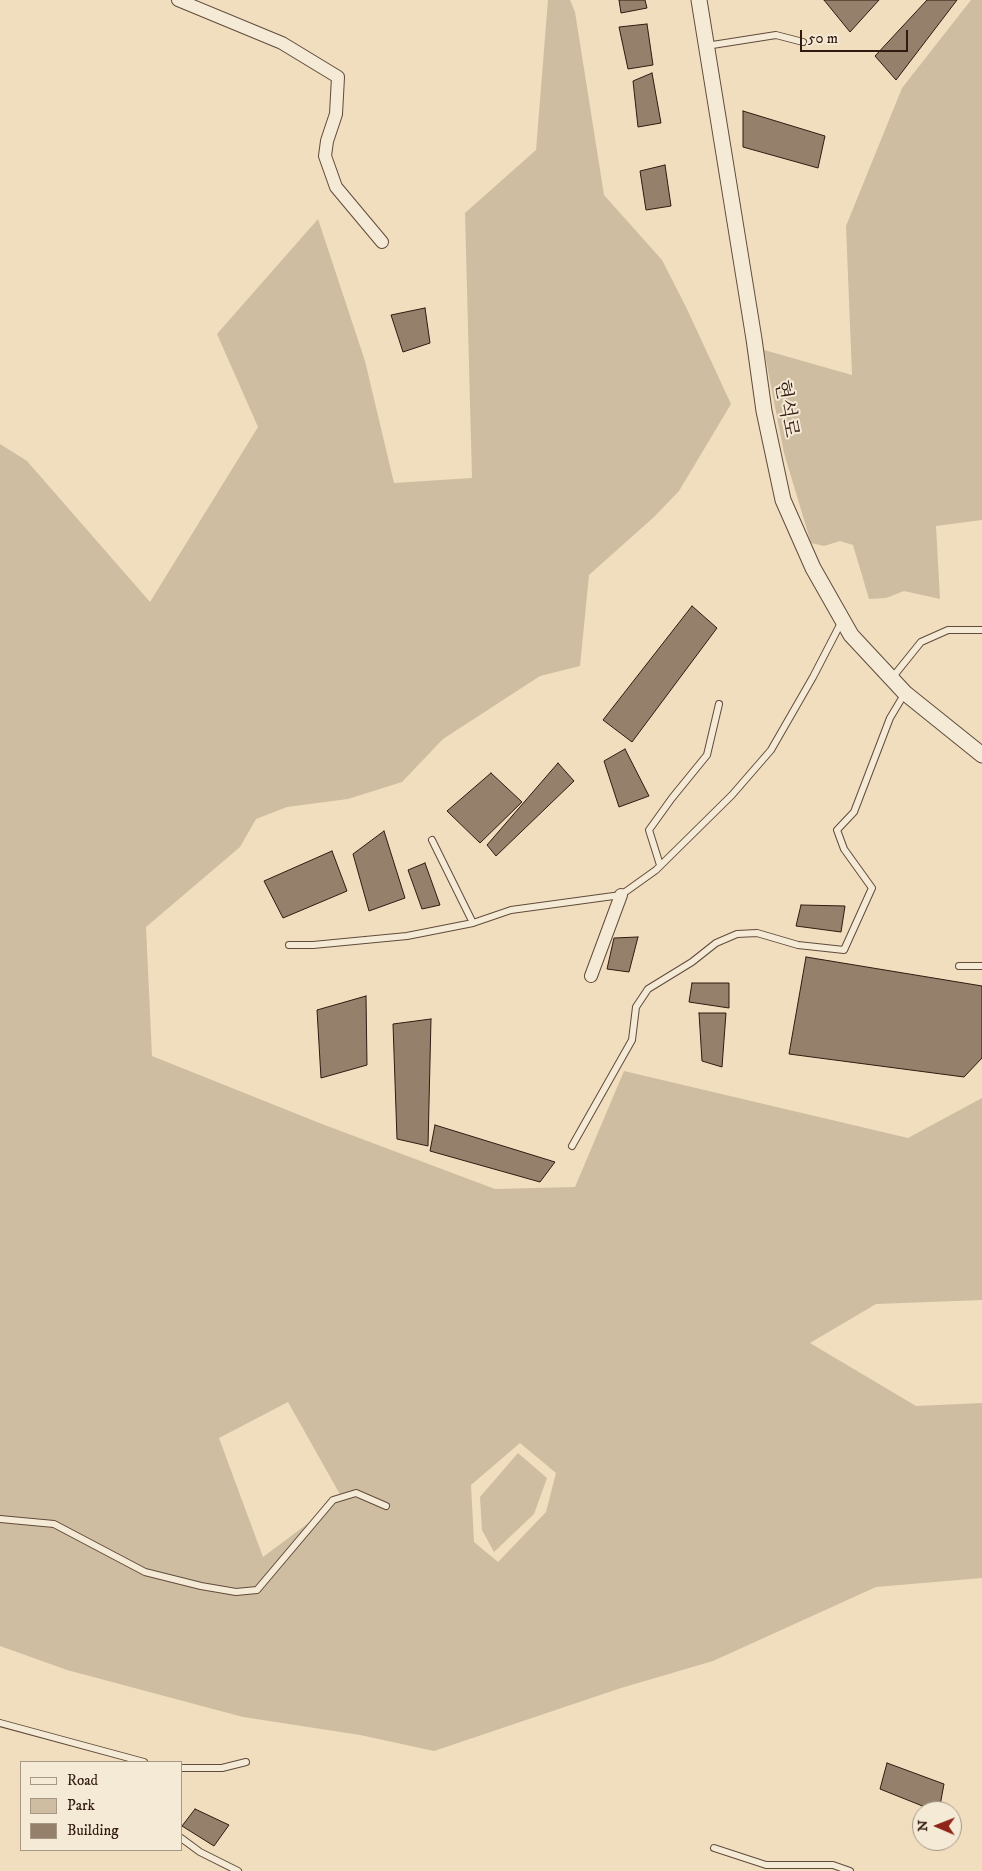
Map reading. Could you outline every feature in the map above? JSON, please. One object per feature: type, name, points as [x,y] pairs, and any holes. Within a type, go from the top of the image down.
[{"type":"street","points":[[178,0],[282,43],[338,77],[336,114],[327,141],[325,156],[336,186],[382,242]]},
{"type":"street","name":"현석로","points":[[699,0],[754,338],[764,411],[783,500],[813,568],[851,635],[905,693],[982,755]]},
{"type":"street","points":[[591,976],[621,895]]},
{"type":"lane","points":[[706,46],[776,35],[803,42]]},
{"type":"lane","points":[[289,945],[312,945],[407,936],[473,923],[511,910],[621,895],[660,865],[732,795],[771,750],[813,677],[842,620]]},
{"type":"lane","points":[[892,678],[920,642],[948,630],[982,630]]},
{"type":"lane","points":[[572,1146],[632,1040],[636,1007],[648,989],[692,962],[716,943],[737,934],[758,933],[798,945],[844,950],[872,888],[844,849],[837,830],[854,812],[890,718],[905,693]]},
{"type":"lane","points":[[660,865],[649,830],[707,755],[719,704]]},
{"type":"lane","points":[[432,840],[473,923]]},
{"type":"lane","points":[[959,966],[982,966]]},
{"type":"lane","points":[[0,1519],[54,1524],[145,1572],[201,1586],[236,1592],[258,1590],[334,1500],[356,1493],[386,1506]]},
{"type":"lane","points":[[0,1723],[140,1761]]},
{"type":"lane","points":[[182,1768],[222,1768],[246,1762]]},
{"type":"lane","points":[[182,1839],[200,1852],[238,1871]]},
{"type":"lane","points":[[714,1848],[766,1865],[833,1866],[850,1871]]},
{"type":"green space","points":[[548,0],[570,0],[575,12],[604,195],[662,260],[731,404],[679,491],[654,517],[589,575],[580,666],[540,676],[443,739],[402,782],[348,799],[287,807],[256,819],[240,847],[146,927],[152,1056],[322,1124],[495,1189],[575,1187],[624,1071],[908,1138],[982,1098],[982,1300],[876,1304],[810,1343],[916,1406],[982,1403],[982,1578],[876,1587],[713,1661],[621,1688],[434,1751],[360,1735],[243,1717],[67,1670],[0,1646],[0,444],[27,461],[150,602],[258,427],[217,334],[318,219],[365,361],[394,483],[472,478],[465,213],[536,150]],"holes":[[[288,1402],[342,1498],[263,1557],[219,1438]],[[520,1443],[556,1473],[546,1512],[498,1562],[474,1542],[471,1485]]]},
{"type":"green space","points":[[971,0],[982,0],[982,520],[936,526],[940,599],[904,591],[886,598],[869,599],[853,545],[840,541],[824,546],[811,543],[784,453],[764,350],[852,375],[846,226],[902,88]]},
{"type":"green space","points":[[518,1453],[547,1478],[534,1514],[494,1552],[482,1530],[480,1497]]},
{"type":"building","points":[[619,0],[645,0],[647,8],[621,13]]},
{"type":"building","points":[[824,0],[879,0],[850,32]]},
{"type":"building","points":[[927,0],[957,0],[896,80],[875,56]]},
{"type":"building","points":[[647,24],[653,65],[628,69],[619,27]]},
{"type":"building","points":[[652,73],[661,123],[638,127],[633,81]]},
{"type":"building","points":[[743,111],[825,136],[818,168],[743,147]]},
{"type":"building","points":[[665,165],[671,206],[646,210],[640,171]]},
{"type":"building","points":[[425,308],[430,343],[403,352],[391,315]]},
{"type":"building","points":[[692,606],[717,628],[632,742],[603,720]]},
{"type":"building","points":[[625,749],[649,796],[619,807],[604,761]]},
{"type":"building","points":[[558,763],[574,781],[496,856],[487,845]]},
{"type":"building","points":[[491,773],[522,802],[480,843],[447,811]]},
{"type":"building","points":[[384,831],[405,898],[369,911],[353,854]]},
{"type":"building","points":[[332,851],[347,891],[283,918],[264,881]]},
{"type":"building","points":[[425,863],[440,905],[422,909],[408,870]]},
{"type":"building","points":[[801,905],[845,906],[841,932],[796,926]]},
{"type":"building","points":[[638,937],[629,972],[607,969],[614,938]]},
{"type":"building","points":[[806,957],[982,986],[982,1058],[964,1077],[789,1054]]},
{"type":"building","points":[[692,983],[729,983],[729,1008],[689,1002]]},
{"type":"building","points":[[366,996],[367,1065],[321,1078],[317,1010]]},
{"type":"building","points":[[699,1013],[726,1013],[722,1067],[702,1061]]},
{"type":"building","points":[[431,1019],[428,1146],[397,1139],[393,1024]]},
{"type":"building","points":[[435,1125],[555,1162],[540,1182],[430,1151]]},
{"type":"building","points":[[887,1763],[944,1784],[941,1801],[912,1802],[880,1789]]},
{"type":"building","points":[[195,1809],[229,1825],[214,1846],[182,1826]]}]
